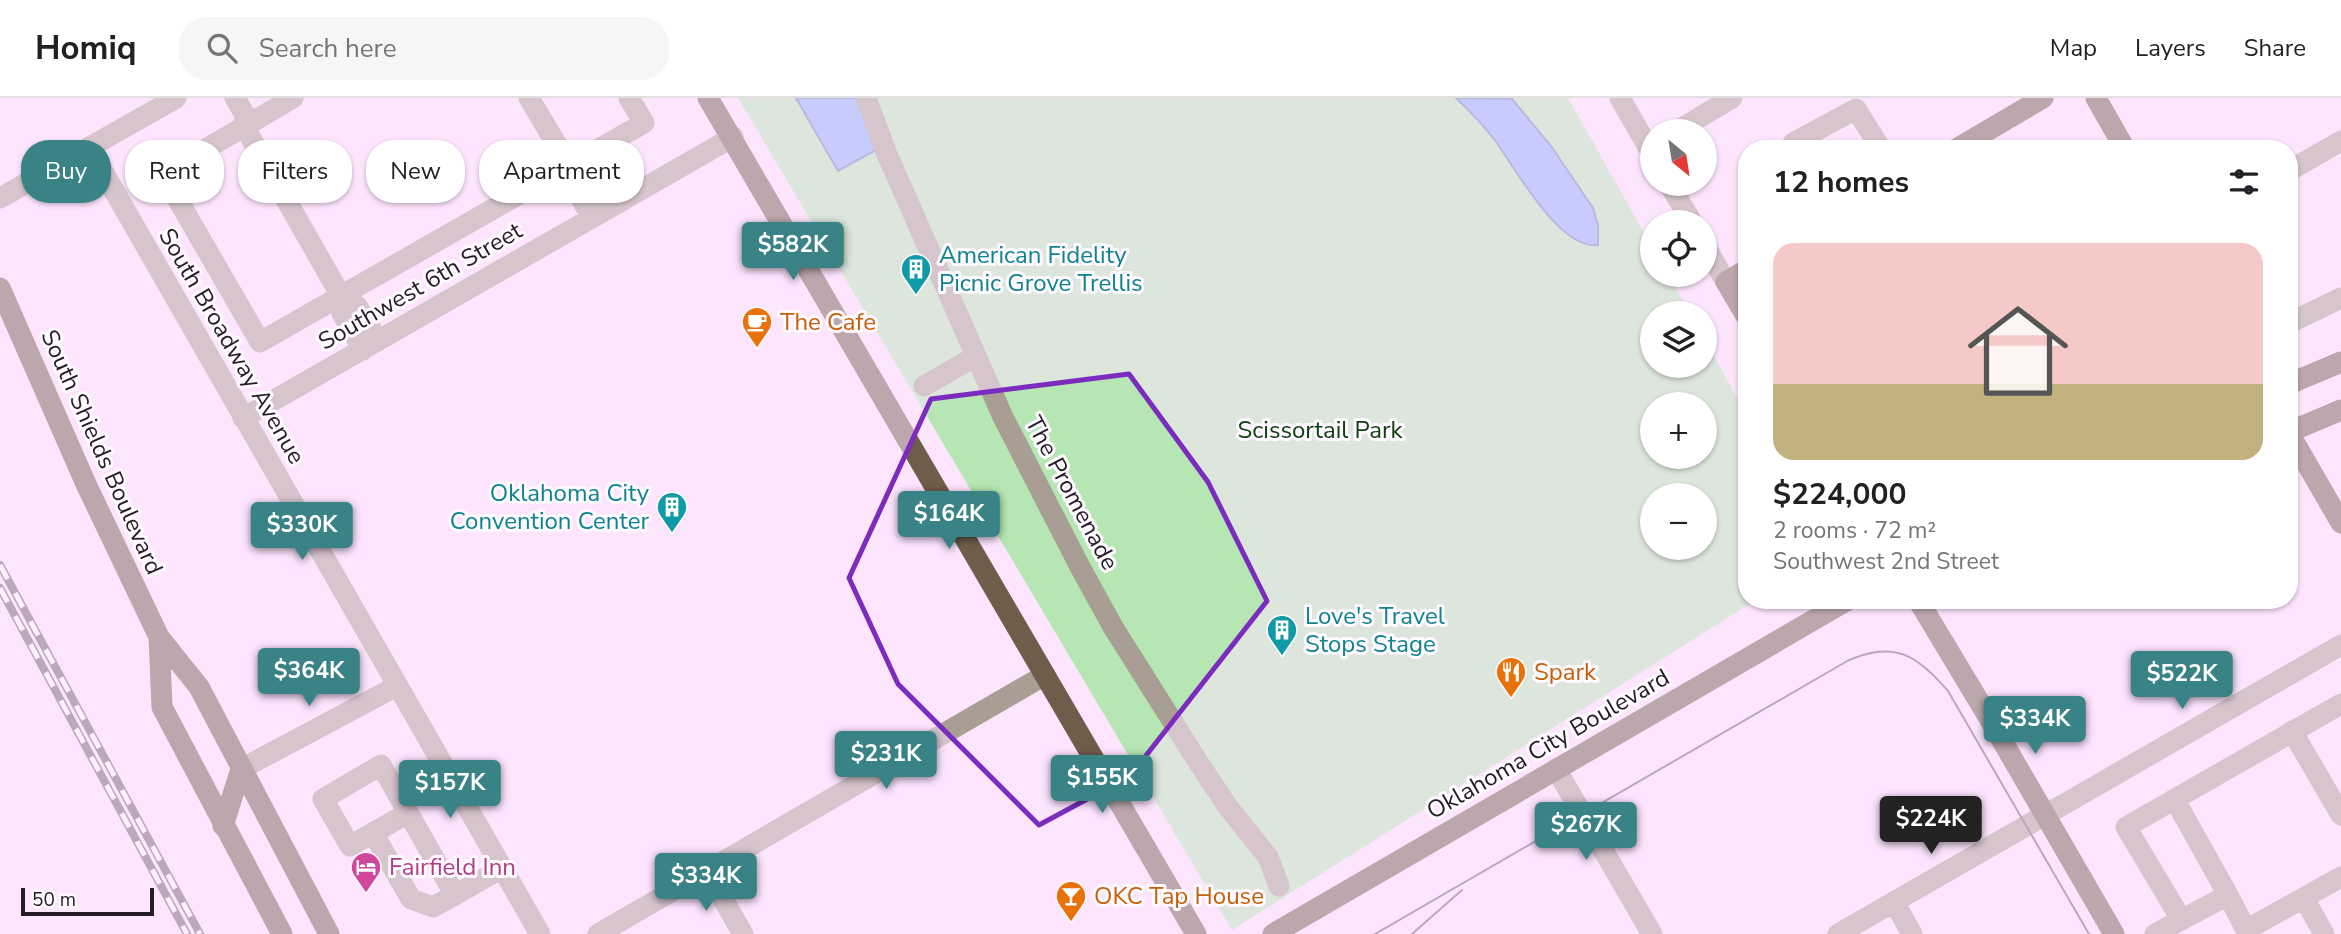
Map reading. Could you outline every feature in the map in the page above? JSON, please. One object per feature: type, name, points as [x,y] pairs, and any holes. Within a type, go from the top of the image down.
[{"type":"main road","points":[[708,98],[1196,934]]},
{"type":"main road","points":[[1971,140],[2043,98]]},
{"type":"main road","points":[[2096,98],[2120,140]]},
{"type":"main road","points":[[1738,275],[1726,282],[1738,302]]},
{"type":"main road","name":"South Shields Boulevard","points":[[0,288],[86,484],[159,637],[199,687],[329,934]]},
{"type":"main road","points":[[2298,380],[2341,362]]},
{"type":"main road","points":[[2298,428],[2341,410]]},
{"type":"main road","points":[[2298,448],[2341,523]]},
{"type":"main road","name":"Oklahoma City Boulevard","points":[[1273,934],[1832,609]]},
{"type":"main road","points":[[1923,609],[2115,934]]},
{"type":"main road","name":"South Shields Boulevard","points":[[159,637],[162,708],[282,934]]},
{"type":"main road","points":[[223,826],[241,769]]},
{"type":"street","points":[[102,140],[177,98]]},
{"type":"street","points":[[221,98],[234,122],[244,126]]},
{"type":"street","points":[[235,98],[245,116],[244,126],[341,296],[356,306],[370,345]]},
{"type":"street","points":[[293,98],[163,174],[260,342],[503,203]]},
{"type":"street","points":[[529,98],[554,140]]},
{"type":"street","points":[[614,140],[644,123],[629,98]]},
{"type":"street","name":"The Promenade","points":[[866,98],[886,152],[1003,417],[1113,627],[1228,807],[1268,858],[1279,886]]},
{"type":"street","points":[[1620,98],[1640,132]]},
{"type":"street","points":[[1697,119],[1732,98]]},
{"type":"street","points":[[1800,140],[1856,108],[1876,140]]},
{"type":"street","name":"Southwest 6th Street","points":[[243,418],[733,137]]},
{"type":"street","points":[[2298,166],[2341,141]]},
{"type":"street","points":[[0,198],[21,186]]},
{"type":"street","name":"South Broadway Avenue","points":[[111,186],[540,934]]},
{"type":"street","points":[[595,203],[599,214]]},
{"type":"street","points":[[1717,266],[1726,282]]},
{"type":"street","points":[[2298,319],[2341,298]]},
{"type":"street","points":[[924,386],[976,356]]},
{"type":"street","points":[[1838,934],[2341,645]]},
{"type":"street","points":[[597,934],[1045,675]]},
{"type":"street","points":[[241,769],[397,686]]},
{"type":"street","points":[[2181,919],[2126,827],[2292,731],[2340,708]]},
{"type":"street","points":[[2292,731],[2341,814]]},
{"type":"street","points":[[408,813],[350,846],[323,799],[381,765],[455,895]]},
{"type":"street","points":[[1556,769],[1652,934]]},
{"type":"street","points":[[2175,800],[2247,932],[2341,877]]},
{"type":"street","points":[[373,833],[411,899],[433,907],[502,868]]},
{"type":"street","points":[[706,871],[743,934]]},
{"type":"street","points":[[2155,934],[2228,895]]},
{"type":"street","points":[[2304,898],[2324,934]]},
{"type":"street","points":[[1894,902],[1912,934]]},
{"type":"highlighted area","points":[[1129,374],[1208,482],[1267,601],[1130,776],[1039,825],[898,684],[849,578],[931,399]]},
{"type":"green space","name":"Scissortail Park","points":[[738,98],[1568,98],[1640,226],[1640,287],[1675,287],[1683,301],[1640,301],[1640,378],[1717,378],[1717,362],[1738,400],[1738,609],[1742,609],[1232,930]]},
{"type":"water","points":[[796,98],[859,98],[876,150],[838,171]]},
{"type":"water","points":[[1456,98],[1512,99],[1551,146],[1593,208],[1598,225],[1598,245],[1584,243],[1554,222],[1492,137]]},
{"type":"tram line","points":[[1375,934],[1849,660],[1880,651],[1904,655],[1916,661],[1948,691],[2089,934]]},
{"type":"tram line","points":[[1412,934],[1462,890]]},
{"type":"railway","points":[[0,565],[200,934]]},
{"type":"railway","points":[[0,588],[187,934]]},
{"type":"place","name":"American Fidelity Picnic Grove Trellis","points":[[916,296]]},
{"type":"place","name":"The Cafe","points":[[757,349]]},
{"type":"place","name":"Oklahoma City Convention Center","points":[[672,534]]},
{"type":"place","name":"Love's Travel Stops Stage","points":[[1282,657]]},
{"type":"place","name":"Spark","points":[[1511,699]]},
{"type":"place","name":"Fairfield Inn","points":[[366,894]]},
{"type":"place","name":"OKC Tap House","points":[[1071,923]]}]
